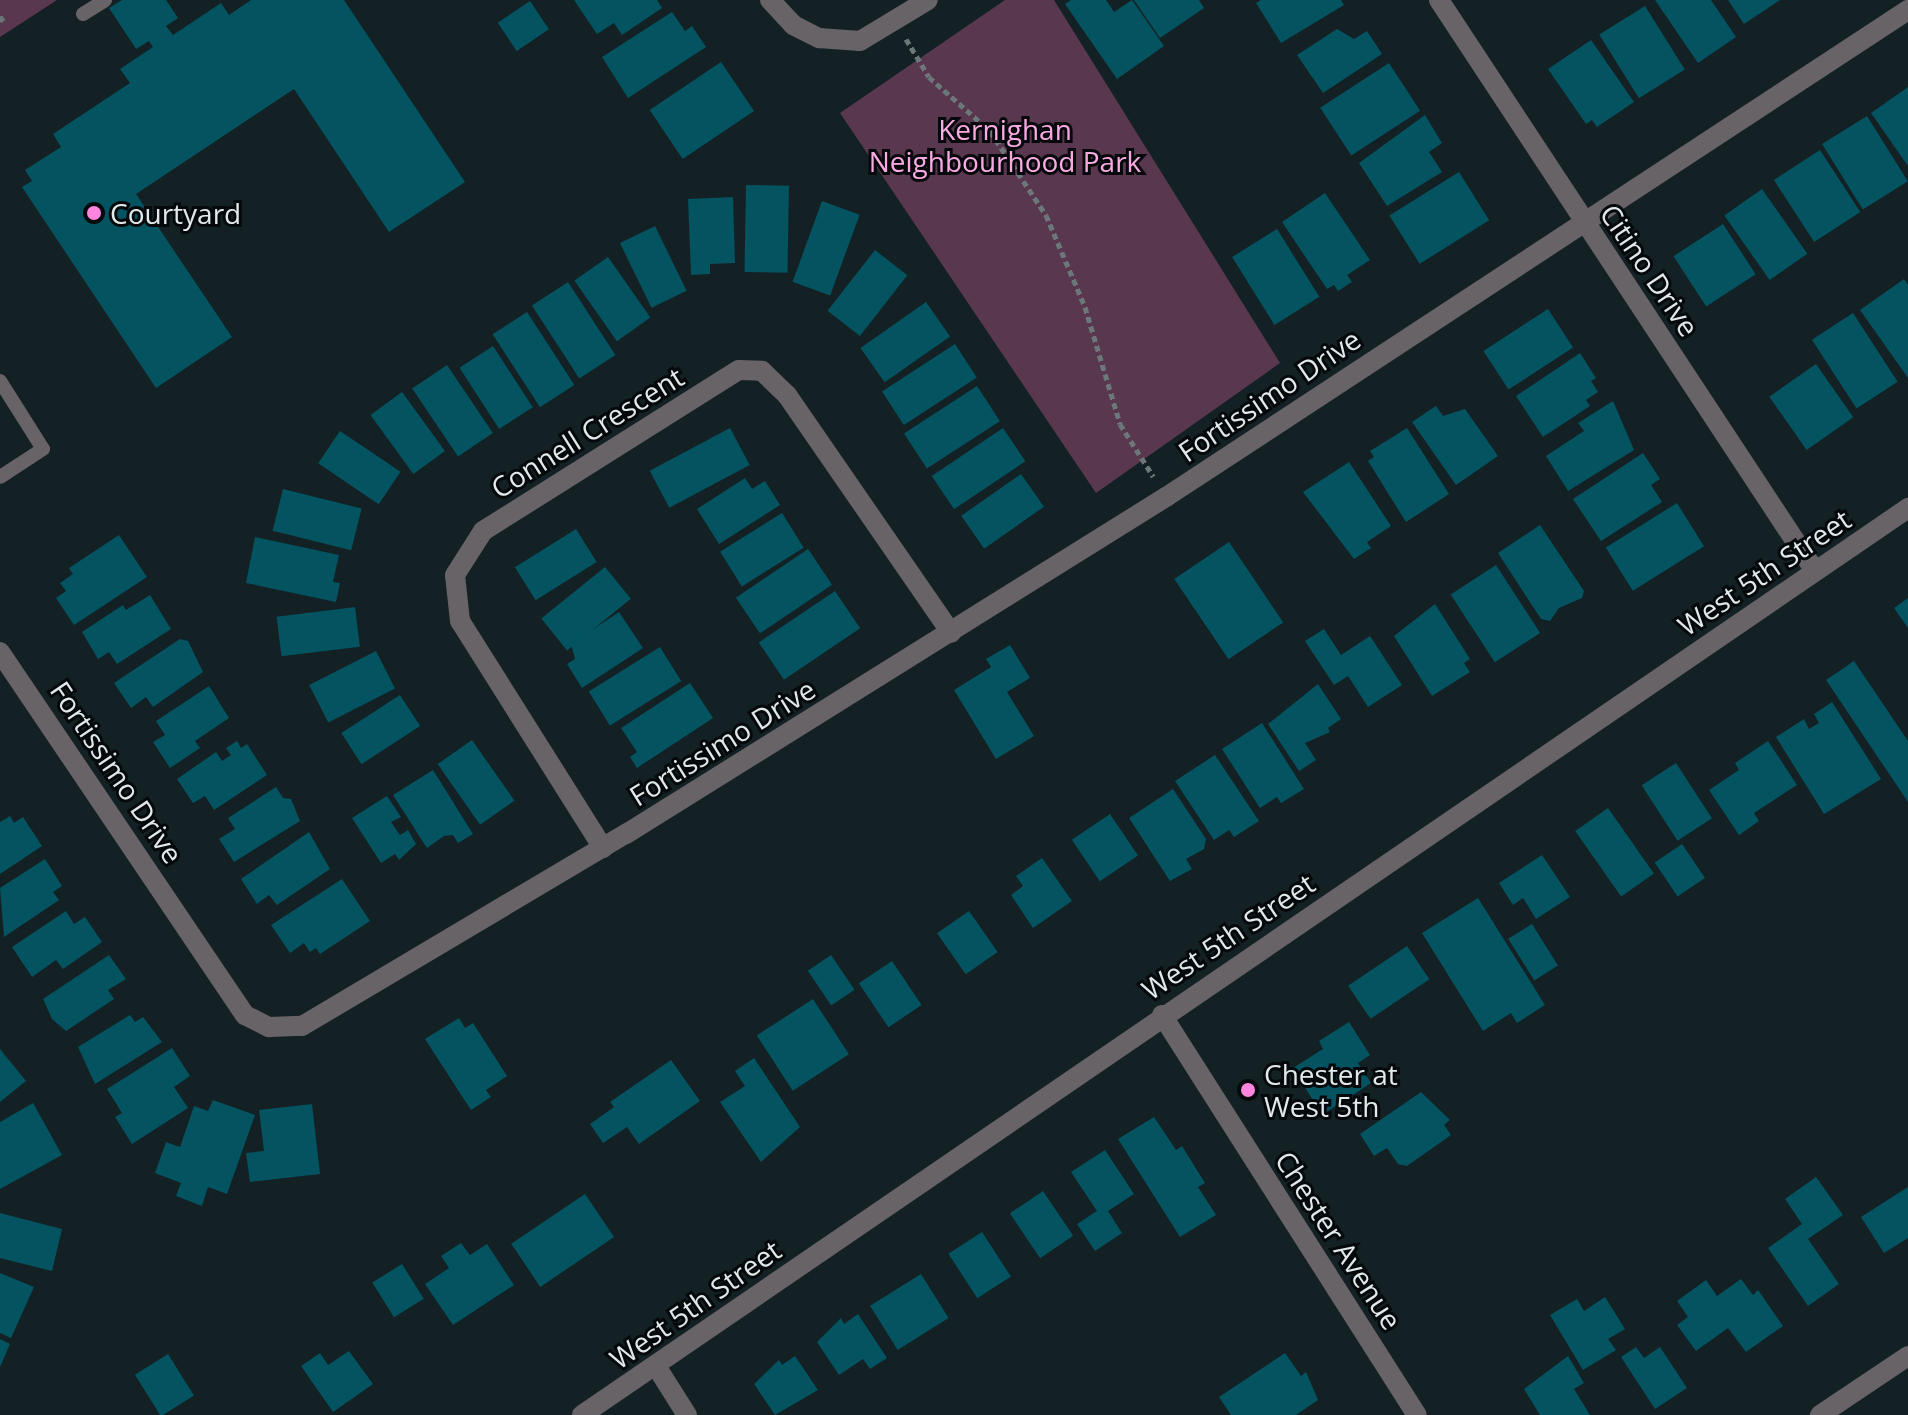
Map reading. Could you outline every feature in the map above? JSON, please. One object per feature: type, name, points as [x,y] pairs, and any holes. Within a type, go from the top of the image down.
[{"type":"street","points":[[770,0],[793,25],[819,38],[860,41],[928,0]]},
{"type":"street","name":"Citino Drive","points":[[1439,0],[1815,571]]},
{"type":"street","name":"Fortissimo Drive","points":[[0,652],[245,1015],[269,1027],[302,1026],[603,848],[1166,497],[1908,10]]},
{"type":"street","name":"Connell Crescent","points":[[603,848],[460,621],[455,575],[483,531],[726,378],[739,370],[762,371],[787,395],[951,633]]},
{"type":"street","name":"West 5th Street","points":[[582,1415],[1162,1015],[1908,508]]},
{"type":"street","name":"Chester Avenue","points":[[1162,1015],[1417,1415]]},
{"type":"street","points":[[1820,1415],[1908,1356]]},
{"type":"street","points":[[656,1366],[687,1415]]},
{"type":"lane","points":[[83,14],[105,0]]},
{"type":"lane","points":[[0,381],[43,449],[0,477]]},
{"type":"path","points":[[0,16],[5,24]]},
{"type":"path","points":[[896,21],[929,77],[990,131],[1046,215],[1085,307],[1120,424],[1166,497]]},
{"type":"green space","points":[[0,0],[57,0],[0,37]]},
{"type":"green space","name":"Kernighan Neighbourhood Park","points":[[1005,0],[1054,0],[1280,363],[1096,493],[840,113]]},
{"type":"building","name":"Courtyard","points":[[122,0],[166,0],[178,18],[166,26],[173,35],[221,3],[229,15],[251,0],[344,0],[465,182],[389,232],[294,89],[136,194],[232,337],[156,388],[22,187],[32,181],[25,170],[61,147],[53,134],[130,83],[120,69],[153,47],[149,41],[136,49],[109,8]]},
{"type":"building","points":[[574,0],[657,0],[662,8],[622,35],[614,23],[597,34]]},
{"type":"building","points":[[1071,0],[1106,0],[1114,12],[1132,0],[1164,46],[1117,79],[1065,4]]},
{"type":"building","points":[[1134,0],[1199,0],[1204,8],[1160,38]]},
{"type":"building","points":[[1261,0],[1341,0],[1344,5],[1281,43],[1256,3]]},
{"type":"building","points":[[1655,0],[1711,0],[1736,37],[1698,63]]},
{"type":"building","points":[[1728,0],[1780,0],[1744,24]]},
{"type":"building","points":[[530,1],[549,29],[517,51],[498,23]]},
{"type":"building","points":[[1645,6],[1685,70],[1639,98],[1599,35]]},
{"type":"building","points":[[672,12],[685,31],[692,26],[706,47],[628,98],[602,57]]},
{"type":"building","points":[[1337,29],[1354,39],[1367,31],[1382,54],[1323,93],[1297,55]]},
{"type":"building","points":[[1591,40],[1634,102],[1597,127],[1592,120],[1586,124],[1548,69]]},
{"type":"building","points":[[721,62],[754,111],[683,159],[650,110]]},
{"type":"building","points":[[1389,63],[1420,111],[1351,155],[1320,108]]},
{"type":"building","points":[[1908,87],[1908,166],[1871,113]]},
{"type":"building","points":[[1425,115],[1442,143],[1429,152],[1442,172],[1387,206],[1359,163]]},
{"type":"building","points":[[1867,116],[1908,181],[1863,209],[1822,144]]},
{"type":"building","points":[[1820,150],[1860,212],[1814,242],[1774,180]]},
{"type":"building","points":[[1459,172],[1489,220],[1420,264],[1389,215]]},
{"type":"building","points":[[746,185],[789,186],[787,273],[744,272]]},
{"type":"building","points":[[1762,189],[1807,254],[1770,280],[1724,215]]},
{"type":"building","points":[[1325,193],[1370,260],[1347,275],[1352,282],[1338,291],[1334,285],[1327,289],[1282,222]]},
{"type":"building","points":[[733,197],[735,263],[710,264],[710,274],[691,275],[688,199]]},
{"type":"building","points":[[822,201],[860,215],[830,295],[793,282]]},
{"type":"building","points":[[1723,224],[1756,274],[1706,306],[1674,256]]},
{"type":"building","points":[[655,226],[687,291],[652,308],[620,243]]},
{"type":"building","points":[[1277,229],[1319,297],[1274,325],[1232,257]]},
{"type":"building","points":[[875,250],[907,275],[860,336],[828,311]]},
{"type":"building","points":[[608,257],[650,318],[617,341],[574,281]]},
{"type":"building","points":[[1904,279],[1908,285],[1908,378],[1860,310]]},
{"type":"building","points":[[568,282],[615,355],[579,378],[532,305]]},
{"type":"building","points":[[926,302],[950,336],[885,382],[860,348]]},
{"type":"building","points":[[1548,309],[1573,348],[1508,390],[1483,351]]},
{"type":"building","points":[[527,312],[574,385],[540,407],[493,334]]},
{"type":"building","points":[[1853,313],[1898,382],[1857,408],[1812,340]]},
{"type":"building","points":[[955,344],[977,378],[904,425],[882,391]]},
{"type":"building","points":[[493,346],[533,407],[499,429],[459,368]]},
{"type":"building","points":[[1580,353],[1596,378],[1591,381],[1598,392],[1586,400],[1590,406],[1543,437],[1516,396]]},
{"type":"building","points":[[1816,364],[1853,417],[1807,450],[1769,397]]},
{"type":"building","points":[[447,365],[493,433],[458,456],[412,388]]},
{"type":"building","points":[[977,386],[1000,421],[927,469],[904,433]]},
{"type":"building","points":[[402,392],[445,451],[413,474],[370,415]]},
{"type":"building","points":[[1613,401],[1634,450],[1568,491],[1546,456],[1584,431],[1578,423]]},
{"type":"building","points":[[1436,406],[1443,416],[1465,409],[1498,456],[1456,485],[1412,422]]},
{"type":"building","points":[[730,428],[750,465],[669,508],[650,471]]},
{"type":"building","points":[[1003,428],[1025,461],[954,509],[932,476]]},
{"type":"building","points":[[1407,428],[1449,494],[1406,522],[1368,461],[1374,457],[1370,451]]},
{"type":"building","points":[[340,431],[401,472],[379,504],[318,463]]},
{"type":"building","points":[[1643,453],[1660,479],[1651,485],[1662,502],[1601,541],[1573,499]]},
{"type":"building","points":[[1349,462],[1391,526],[1367,542],[1371,548],[1354,559],[1303,492]]},
{"type":"building","points":[[1021,474],[1044,507],[984,549],[961,516]]},
{"type":"building","points":[[745,478],[752,489],[765,481],[780,505],[719,544],[697,509]]},
{"type":"building","points":[[283,489],[362,509],[351,550],[273,531]]},
{"type":"building","points":[[1677,503],[1704,546],[1633,591],[1606,548]]},
{"type":"building","points":[[782,513],[804,548],[742,586],[720,552]]},
{"type":"building","points":[[1540,525],[1584,591],[1582,598],[1559,608],[1550,621],[1541,619],[1498,553]]},
{"type":"building","points":[[576,529],[597,562],[536,600],[515,567]]},
{"type":"building","points":[[119,535],[147,577],[74,625],[56,598],[66,591],[60,583],[73,574],[69,568]]},
{"type":"building","points":[[255,537],[339,555],[333,582],[340,583],[336,602],[246,583]]},
{"type":"building","points":[[1229,542],[1283,622],[1229,659],[1174,579]]},
{"type":"building","points":[[808,549],[832,585],[760,633],[736,598]]},
{"type":"building","points":[[1496,565],[1540,633],[1495,662],[1451,594]]},
{"type":"building","points":[[605,567],[631,599],[567,650],[541,619]]},
{"type":"building","points":[[835,591],[860,628],[784,680],[759,642]]},
{"type":"building","points":[[150,595],[171,629],[117,664],[109,652],[98,659],[82,632],[123,605],[126,610]]},
{"type":"building","points":[[1908,598],[1908,628],[1894,608]]},
{"type":"building","points":[[1435,604],[1470,659],[1464,663],[1470,672],[1432,696],[1394,636]]},
{"type":"building","points":[[355,607],[360,647],[281,656],[277,617]]},
{"type":"building","points":[[619,612],[643,648],[582,688],[567,664],[575,659],[571,644]]},
{"type":"building","points":[[1324,629],[1341,655],[1370,636],[1402,685],[1368,707],[1348,676],[1334,685],[1305,641]]},
{"type":"building","points":[[180,639],[188,641],[203,672],[153,707],[146,697],[131,708],[114,683]]},
{"type":"building","points":[[1010,645],[1030,678],[1007,692],[1034,736],[996,759],[954,690],[991,667],[986,659]]},
{"type":"building","points":[[660,647],[681,681],[610,725],[589,692]]},
{"type":"building","points":[[376,651],[395,688],[328,722],[309,685]]},
{"type":"building","points":[[1854,661],[1908,741],[1908,802],[1826,680]]},
{"type":"building","points":[[690,683],[713,718],[637,768],[630,757],[637,752],[621,728]]},
{"type":"building","points":[[1318,684],[1341,719],[1328,728],[1330,732],[1305,743],[1316,760],[1299,771],[1268,724]]},
{"type":"building","points":[[209,686],[229,718],[195,741],[200,748],[170,768],[153,742],[165,735],[156,721]]},
{"type":"building","points":[[400,695],[420,726],[361,764],[341,733]]},
{"type":"building","points":[[1832,702],[1881,779],[1824,814],[1776,737],[1804,719],[1809,729],[1819,723],[1814,714]]},
{"type":"building","points":[[1262,723],[1304,789],[1281,803],[1277,797],[1260,808],[1222,749]]},
{"type":"building","points":[[472,740],[514,801],[480,825],[438,764]]},
{"type":"building","points":[[237,741],[241,748],[247,744],[267,775],[214,810],[205,796],[193,803],[177,779],[216,752],[222,761],[231,755],[226,748]]},
{"type":"building","points":[[1768,741],[1797,785],[1754,813],[1759,821],[1739,835],[1709,790],[1739,770],[1735,763]]},
{"type":"building","points":[[1215,755],[1259,821],[1234,837],[1229,830],[1214,840],[1175,781]]},
{"type":"building","points":[[1676,763],[1712,818],[1678,841],[1642,785]]},
{"type":"building","points":[[433,770],[473,834],[458,843],[453,835],[444,836],[427,848],[393,795]]},
{"type":"building","points":[[276,787],[283,798],[291,799],[300,821],[234,862],[219,839],[235,829],[228,818]]},
{"type":"building","points":[[1173,789],[1206,839],[1204,849],[1186,859],[1192,869],[1170,881],[1129,818]]},
{"type":"building","points":[[387,796],[401,817],[391,822],[400,835],[408,830],[416,844],[399,860],[395,854],[381,863],[352,818]]},
{"type":"building","points":[[1608,808],[1654,874],[1621,896],[1575,831]]},
{"type":"building","points":[[1110,814],[1138,855],[1100,881],[1072,840]]},
{"type":"building","points":[[10,816],[14,823],[23,817],[42,846],[0,874],[0,822]]},
{"type":"building","points":[[309,832],[330,869],[277,905],[269,895],[257,904],[241,879]]},
{"type":"building","points":[[1682,844],[1705,878],[1678,896],[1655,862]]},
{"type":"building","points":[[1542,855],[1570,897],[1536,919],[1523,898],[1513,905],[1499,883]]},
{"type":"building","points":[[1042,858],[1072,901],[1033,928],[1011,895],[1023,886],[1016,876]]},
{"type":"building","points":[[45,859],[62,886],[53,892],[59,900],[4,937],[0,888]]},
{"type":"building","points":[[342,879],[370,921],[320,954],[316,948],[310,952],[304,943],[290,953],[271,925]]},
{"type":"building","points":[[1478,898],[1545,1005],[1517,1023],[1511,1013],[1483,1031],[1422,933]]},
{"type":"building","points":[[66,911],[74,924],[85,917],[102,942],[63,969],[56,960],[32,977],[12,947]]},
{"type":"building","points":[[969,911],[998,952],[966,974],[937,933]]},
{"type":"building","points":[[1532,924],[1558,966],[1534,980],[1508,939]]},
{"type":"building","points":[[1407,946],[1429,979],[1371,1019],[1348,986]]},
{"type":"building","points":[[109,955],[126,979],[108,990],[114,999],[66,1031],[52,1019],[43,999]]},
{"type":"building","points":[[831,955],[854,990],[831,1005],[808,971]]},
{"type":"building","points":[[892,961],[922,1005],[888,1027],[859,983]]},
{"type":"building","points":[[813,999],[849,1054],[793,1091],[757,1035]]},
{"type":"building","points":[[130,1015],[135,1022],[143,1017],[162,1042],[95,1084],[78,1047]]},
{"type":"building","points":[[459,1018],[465,1028],[473,1023],[507,1076],[486,1090],[491,1097],[471,1110],[425,1039]]},
{"type":"building","points":[[1349,1022],[1370,1055],[1358,1063],[1371,1083],[1322,1115],[1293,1068],[1323,1049],[1319,1041]]},
{"type":"building","points":[[172,1048],[190,1076],[174,1087],[188,1108],[132,1144],[115,1117],[122,1113],[107,1089]]},
{"type":"building","points":[[0,1049],[26,1081],[0,1102]]},
{"type":"building","points":[[754,1058],[800,1127],[761,1162],[720,1102],[745,1086],[735,1071]]},
{"type":"building","points":[[671,1060],[700,1101],[639,1144],[627,1127],[603,1143],[590,1124],[614,1107],[610,1102]]},
{"type":"building","points":[[1421,1092],[1450,1120],[1444,1125],[1451,1135],[1407,1166],[1398,1164],[1387,1148],[1374,1156],[1360,1134]]},
{"type":"building","points":[[213,1100],[255,1115],[227,1194],[208,1187],[202,1206],[176,1196],[181,1183],[155,1173],[166,1142],[180,1147],[194,1106],[208,1111]]},
{"type":"building","points":[[33,1103],[62,1155],[0,1189],[0,1122]]},
{"type":"building","points":[[312,1104],[320,1174],[250,1182],[246,1153],[264,1151],[259,1110]]},
{"type":"building","points":[[1154,1117],[1176,1150],[1182,1146],[1205,1183],[1198,1187],[1216,1215],[1180,1237],[1118,1139]]},
{"type":"building","points":[[1105,1150],[1134,1194],[1108,1211],[1122,1233],[1095,1251],[1077,1224],[1097,1211],[1071,1172]]},
{"type":"building","points":[[1816,1177],[1843,1215],[1808,1239],[1839,1284],[1808,1306],[1768,1248],[1802,1224],[1785,1199]]},
{"type":"building","points":[[1908,1187],[1908,1238],[1884,1253],[1861,1217]]},
{"type":"building","points":[[1043,1191],[1073,1236],[1040,1258],[1010,1213]]},
{"type":"building","points":[[585,1194],[614,1237],[540,1287],[511,1244]]},
{"type":"building","points":[[0,1213],[62,1229],[52,1271],[0,1258]]},
{"type":"building","points":[[982,1232],[1011,1276],[977,1298],[948,1254]]},
{"type":"building","points":[[461,1243],[470,1255],[487,1244],[514,1285],[453,1325],[425,1284],[449,1268],[441,1256]]},
{"type":"building","points":[[402,1264],[424,1299],[394,1317],[372,1283]]},
{"type":"building","points":[[0,1273],[34,1287],[11,1338],[0,1333]]},
{"type":"building","points":[[921,1274],[949,1318],[898,1350],[870,1306]]},
{"type":"building","points":[[1741,1279],[1753,1295],[1758,1290],[1783,1326],[1746,1352],[1728,1328],[1696,1351],[1677,1325],[1688,1317],[1677,1301],[1706,1280],[1717,1296]]},
{"type":"building","points":[[1605,1297],[1625,1329],[1608,1339],[1616,1350],[1583,1370],[1550,1315],[1577,1299],[1584,1311]]},
{"type":"building","points":[[858,1314],[887,1358],[870,1369],[863,1359],[839,1375],[817,1342],[841,1318],[844,1324]]},
{"type":"building","points":[[0,1339],[10,1344],[0,1367]]},
{"type":"building","points":[[1636,1347],[1644,1358],[1660,1347],[1687,1388],[1655,1409],[1621,1357]]},
{"type":"building","points":[[349,1351],[373,1384],[333,1412],[301,1366],[320,1353],[328,1365]]},
{"type":"building","points":[[1285,1353],[1301,1376],[1306,1372],[1318,1400],[1296,1415],[1231,1415],[1219,1397]]},
{"type":"building","points":[[168,1354],[194,1396],[160,1415],[135,1375]]},
{"type":"building","points":[[795,1356],[818,1390],[775,1415],[754,1384],[779,1360],[782,1365]]},
{"type":"building","points":[[1568,1356],[1584,1383],[1574,1389],[1590,1415],[1540,1415],[1524,1389]]},
{"type":"place","name":"Courtyard","points":[[94,213]]},
{"type":"place","name":"Chester at West 5th","points":[[1248,1090]]}]
